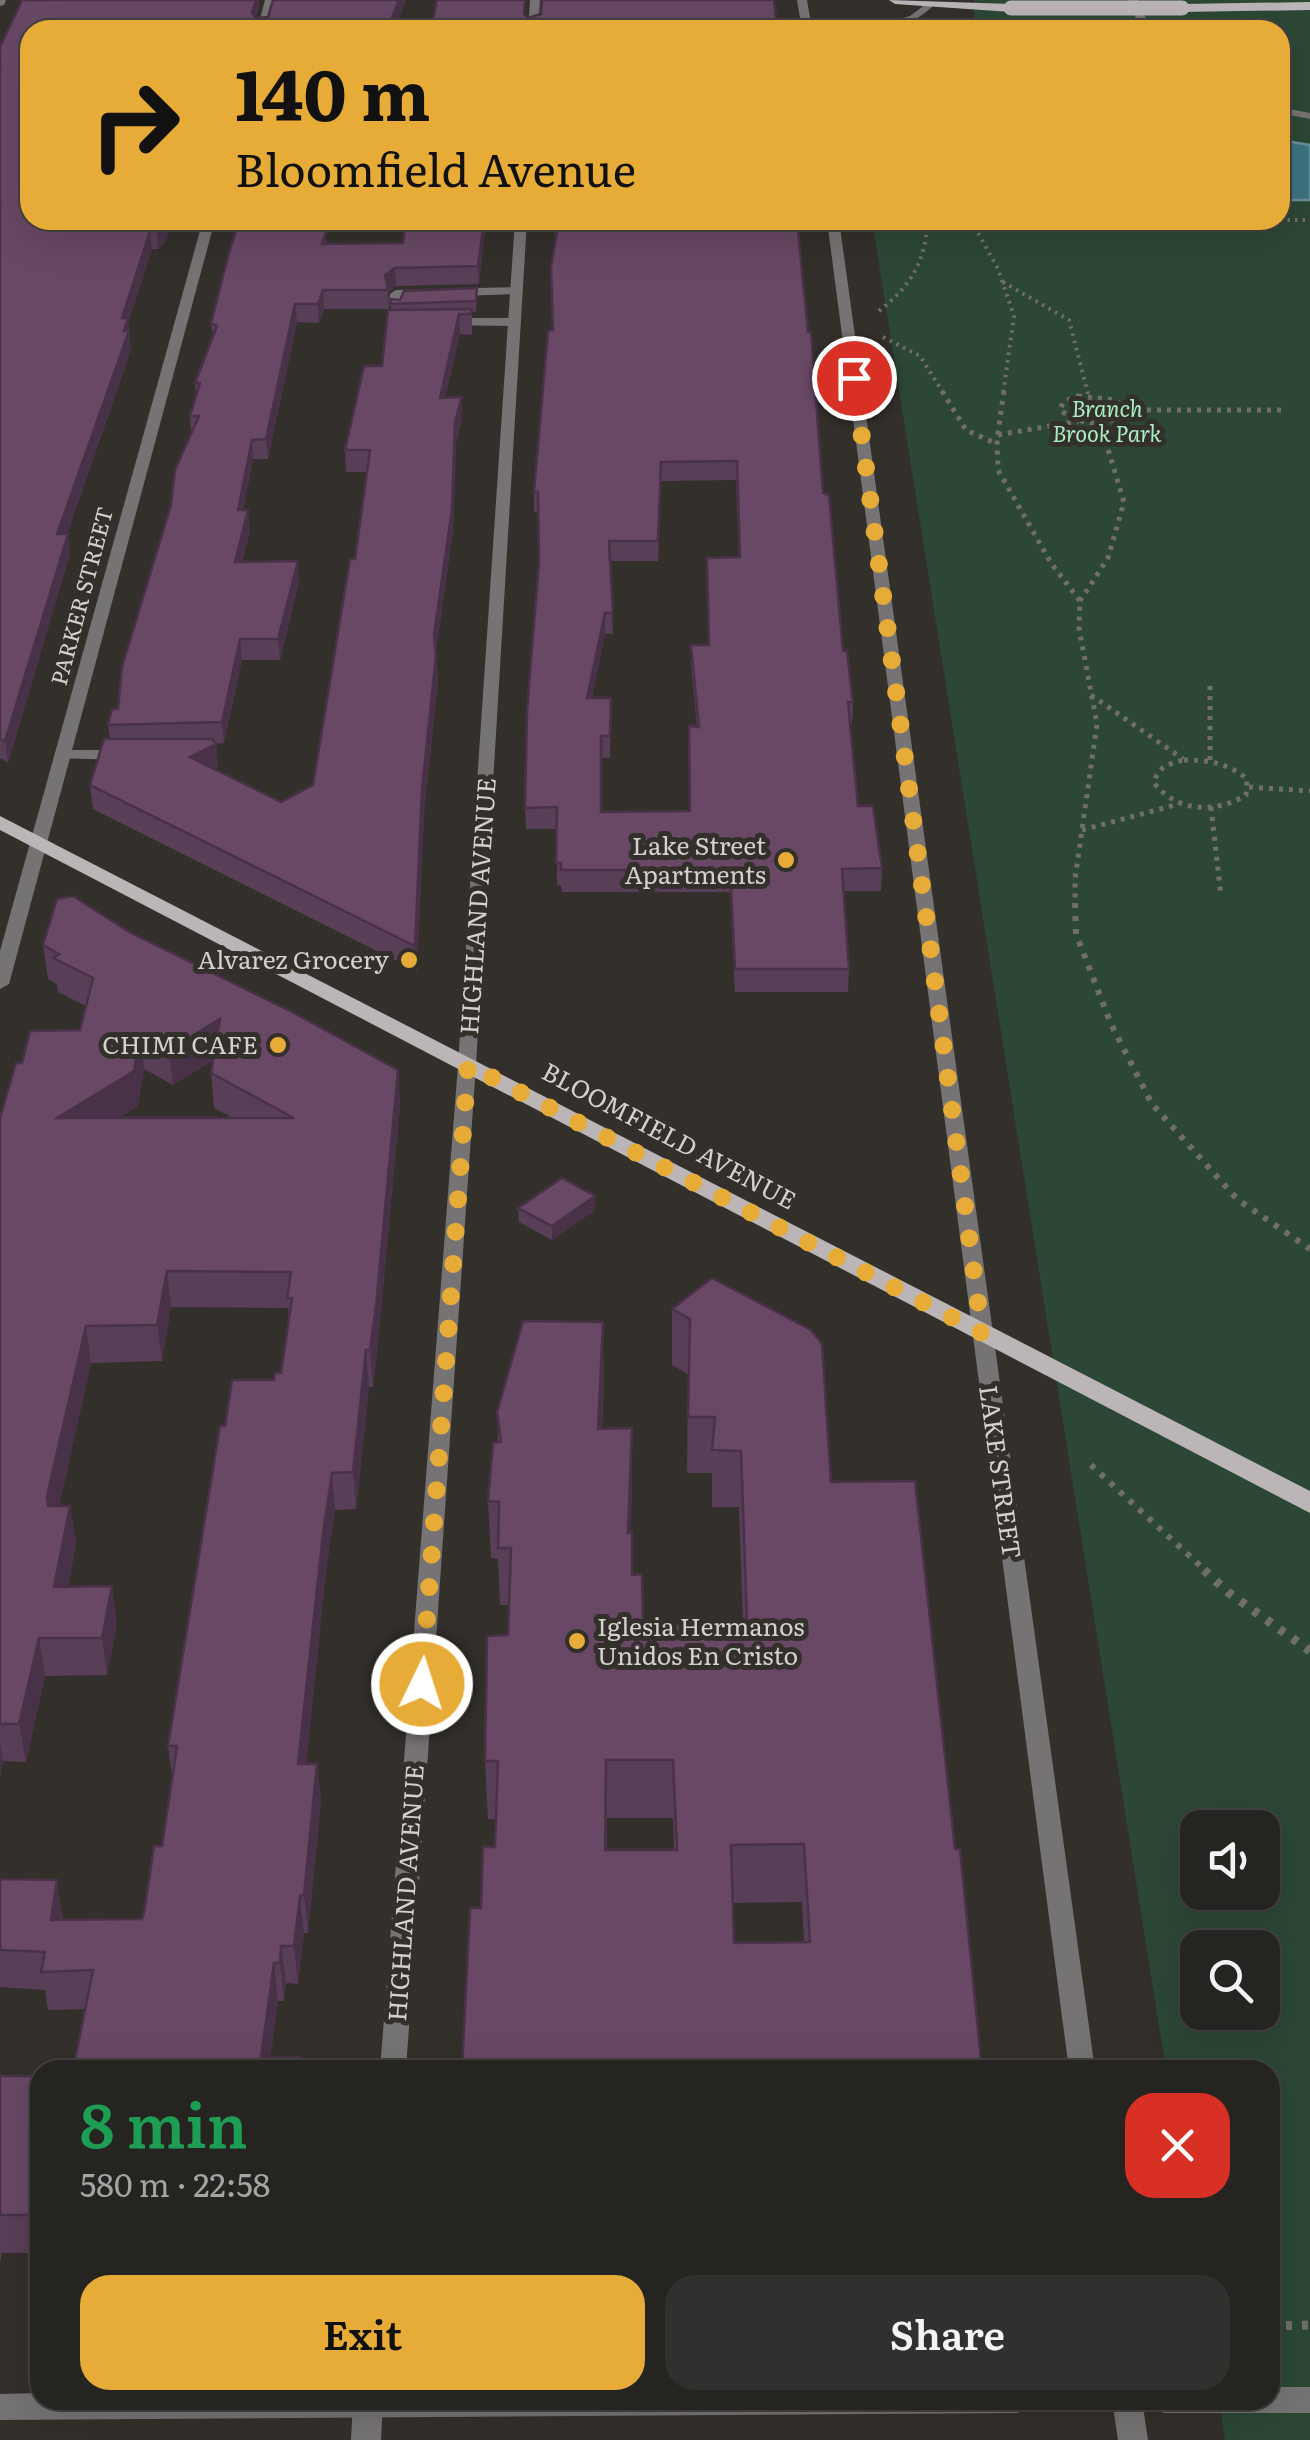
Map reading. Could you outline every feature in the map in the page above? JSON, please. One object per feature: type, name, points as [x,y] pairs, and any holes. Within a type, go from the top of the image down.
[{"type":"main road","points":[[895,0],[1011,8],[1310,6]]},
{"type":"main road","name":"BLOOMFIELD AVENUE","points":[[0,822],[1310,1503]]},
{"type":"street","points":[[906,20],[930,4]]},
{"type":"street","name":"PARKER STREET","points":[[0,984],[206,230]]},
{"type":"street","name":"HIGHLAND AVENUE","points":[[394,2060],[468,1065],[520,230]]},
{"type":"street","name":"LAKE STREET","points":[[834,230],[1081,2060]]},
{"type":"street","points":[[395,305],[396,294],[517,291]]},
{"type":"street","points":[[433,322],[515,322]]},
{"type":"street","points":[[61,755],[141,755]]},
{"type":"street","points":[[1280,2400],[1310,2400]]},
{"type":"street","points":[[0,2407],[30,2407]]},
{"type":"street","points":[[366,2440],[368,2410]]},
{"type":"street","points":[[1128,2410],[1132,2440]]},
{"type":"path","points":[[880,311],[909,288],[926,248],[927,230]]},
{"type":"path","points":[[976,230],[1014,316],[997,444],[998,470],[1051,563],[1080,600]]},
{"type":"path","points":[[1002,282],[1069,320],[1088,396]]},
{"type":"path","points":[[883,336],[920,356],[966,430],[997,444]]},
{"type":"path","points":[[1079,421],[1064,414],[1060,406],[1070,398],[1116,400],[1126,410],[1285,410]]},
{"type":"path","points":[[998,435],[1079,421],[1118,420],[1126,410]]},
{"type":"path","points":[[1100,423],[1124,502],[1108,558],[1080,600],[1078,628],[1097,724],[1075,879],[1076,934],[1110,1024],[1152,1104],[1237,1199],[1310,1249]]},
{"type":"path","points":[[1210,686],[1210,761]]},
{"type":"path","points":[[1091,694],[1184,760]]},
{"type":"path","points":[[1180,804],[1158,791],[1154,783],[1160,768],[1184,760],[1210,761],[1240,772],[1249,787]]},
{"type":"path","points":[[1082,830],[1180,804],[1212,807],[1238,801],[1249,787]]},
{"type":"path","points":[[1249,787],[1310,790]]},
{"type":"path","points":[[1212,807],[1221,896]]},
{"type":"path","points":[[1091,1465],[1229,1594],[1310,1652]]},
{"type":"path","points":[[1280,2326],[1310,2325]]},
{"type":"green space","name":"Branch Brook Park","points":[[974,0],[1310,0],[1310,2440],[1225,2440],[1220,2410],[1280,2410],[1280,2060],[1164,2060],[874,230],[1290,230],[1290,20],[974,20]]},
{"type":"water","points":[[1290,142],[1310,145],[1310,200],[1290,200]]},
{"type":"building","points":[[22,0],[256,0],[252,13],[256,18],[268,17],[273,0],[399,0],[391,20],[20,20],[20,230],[158,230],[150,231],[122,318],[128,318],[124,331],[129,331],[57,534],[68,534],[5,741],[0,739],[0,47]]},
{"type":"building","points":[[437,0],[525,0],[524,14],[528,18],[541,14],[542,0],[774,0],[776,20],[433,20]]},
{"type":"building","points":[[236,230],[327,230],[322,244],[403,243],[405,230],[483,230],[478,266],[395,268],[385,275],[388,290],[323,290],[318,304],[295,304],[266,439],[252,440],[238,510],[248,510],[235,562],[298,561],[278,639],[240,639],[222,722],[108,725],[112,709],[118,709],[122,667],[171,505],[175,470],[199,416],[190,416],[200,383],[195,383],[217,326],[211,323]]},
{"type":"building","points":[[557,230],[798,230],[811,332],[823,493],[829,495],[843,651],[847,651],[853,702],[848,702],[858,806],[873,806],[882,868],[842,869],[849,969],[735,969],[730,870],[561,870],[561,863],[556,863],[557,807],[525,808],[527,711],[539,562],[538,492],[534,492],[548,331],[553,330],[551,267]],"holes":[[[737,461],[740,557],[707,558],[709,645],[691,645],[699,727],[689,726],[690,811],[601,812],[601,736],[610,736],[611,698],[587,698],[605,613],[613,613],[609,541],[658,541],[661,462]]]},
{"type":"building","points":[[477,288],[476,301],[390,304],[391,299],[400,300],[404,291]]},
{"type":"building","points":[[472,309],[471,314],[459,314],[440,398],[462,397],[455,422],[452,509],[434,635],[436,656],[422,789],[415,946],[90,785],[104,739],[212,739],[216,744],[190,757],[281,802],[313,785],[350,559],[355,559],[370,450],[345,450],[364,366],[382,366],[388,310]]},
{"type":"building","points":[[73,896],[129,932],[292,1012],[398,1070],[376,1306],[370,1350],[366,1350],[353,1472],[332,1473],[323,1534],[298,1764],[317,1764],[304,1895],[300,1896],[294,1946],[281,1946],[280,1963],[274,1963],[261,2057],[300,2057],[300,2060],[75,2060],[93,1970],[41,1972],[45,1952],[0,1950],[0,1879],[57,1880],[51,1920],[142,1919],[154,1846],[162,1846],[177,1746],[168,1746],[220,1426],[225,1426],[232,1380],[274,1380],[275,1373],[281,1373],[292,1298],[287,1298],[291,1272],[167,1271],[157,1325],[86,1326],[47,1496],[48,1506],[70,1506],[54,1587],[112,1586],[102,1638],[39,1638],[19,1724],[0,1724],[0,1118],[30,1031],[80,1030],[93,978],[53,958],[59,954],[43,945],[57,899]],"holes":[[[220,1019],[211,1073],[294,1118],[57,1118],[134,1071],[140,1034],[169,1050]]]},
{"type":"building","points":[[562,1178],[595,1196],[552,1226],[518,1208]]},
{"type":"building","points":[[712,1278],[811,1330],[822,1344],[831,1482],[915,1481],[955,1849],[960,1849],[981,2060],[462,2060],[470,1908],[481,1908],[483,1847],[495,1847],[498,1761],[485,1761],[487,1636],[508,1635],[511,1548],[498,1548],[499,1502],[488,1501],[493,1443],[501,1442],[497,1412],[523,1321],[603,1322],[598,1429],[632,1428],[628,1533],[632,1532],[632,1575],[642,1574],[643,1624],[747,1623],[741,1451],[712,1450],[715,1417],[688,1417],[690,1319],[672,1309]],"holes":[[[606,1760],[673,1760],[677,1850],[605,1850]],[[804,1844],[810,1942],[734,1943],[731,1845]]]},
{"type":"building","points":[[0,2076],[30,2076],[30,2215],[0,2215]]},
{"type":"place","name":"Lake Street Apartments","points":[[786,860]]},
{"type":"place","name":"Alvarez Grocery","points":[[409,960]]},
{"type":"place","name":"CHIMI CAFE","points":[[278,1045]]},
{"type":"place","name":"Iglesia Hermanos Unidos En Cristo","points":[[577,1641]]},
{"type":"route","points":[[422,1684],[468,1065],[982,1333],[854,378]]}]
